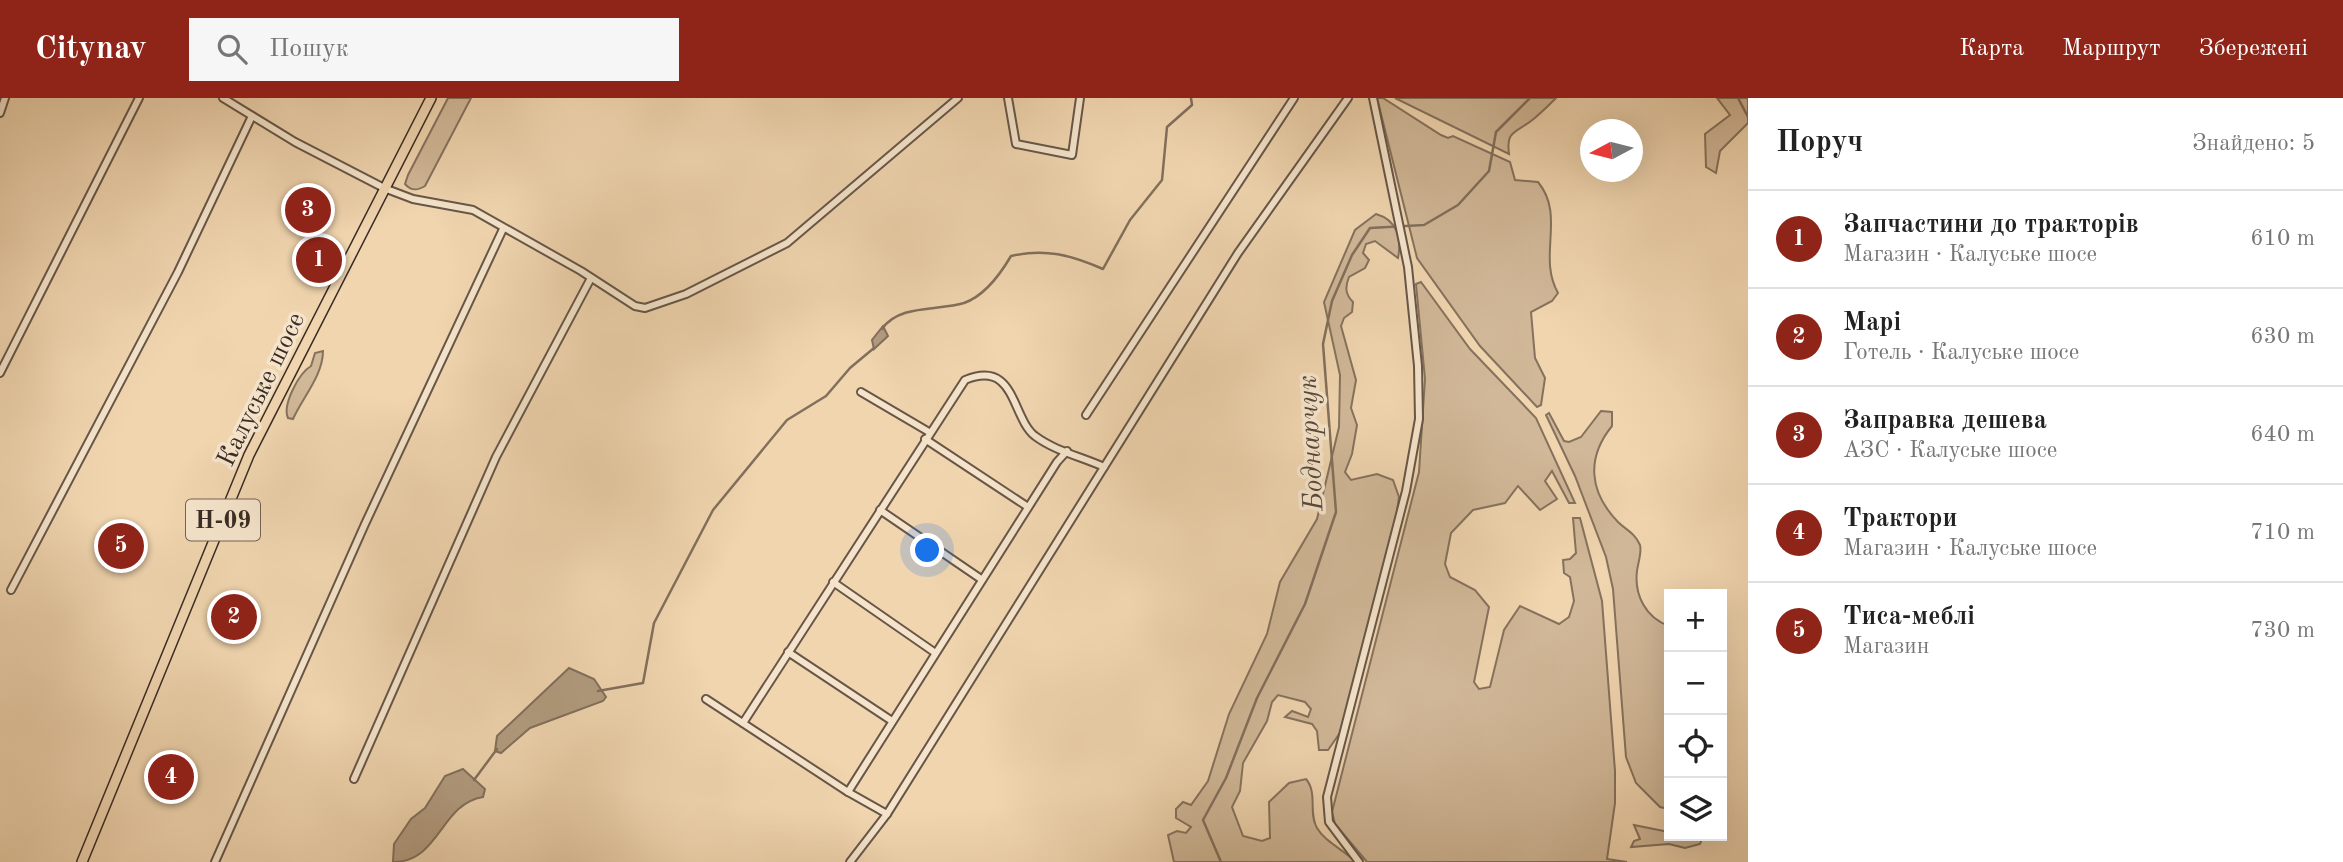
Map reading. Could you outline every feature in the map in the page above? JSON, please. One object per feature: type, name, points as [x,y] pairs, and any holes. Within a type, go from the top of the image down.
[{"type":"main road","name":"Калуське шосе","points":[[82,862],[249,455],[430,98]]},
{"type":"street","points":[[0,113],[5,98]]},
{"type":"street","points":[[0,373],[139,98]]},
{"type":"street","points":[[223,98],[384,188],[413,199],[473,209],[635,306],[645,309],[686,294],[787,243],[958,98]]},
{"type":"street","points":[[1008,98],[1016,144],[1072,155],[1080,98]]},
{"type":"street","points":[[1086,415],[1294,98]]},
{"type":"street","points":[[850,862],[887,814],[1238,253],[1348,98]]},
{"type":"street","points":[[1359,862],[1329,822],[1327,797],[1415,452],[1418,366],[1402,231],[1373,98]]},
{"type":"street","points":[[11,590],[178,272],[252,116]]},
{"type":"street","points":[[215,862],[365,524],[503,229]]},
{"type":"street","points":[[354,779],[496,457],[591,278]]},
{"type":"street","points":[[743,723],[958,386],[975,376],[1005,385],[1015,397],[1032,434],[1053,448],[1104,467]]},
{"type":"street","points":[[861,392],[1028,507]]},
{"type":"street","points":[[848,792],[934,652],[1067,451]]},
{"type":"street","points":[[880,510],[981,579]]},
{"type":"street","points":[[833,582],[934,652]]},
{"type":"street","points":[[788,652],[892,721]]},
{"type":"street","points":[[706,699],[848,792],[887,814]]},
{"type":"shaded area","points":[[448,98],[471,98],[425,186],[412,189],[405,184],[408,175]]},
{"type":"shaded area","points":[[1377,98],[1383,98],[1441,135],[1448,138],[1453,136],[1510,162],[1515,180],[1538,182],[1546,195],[1551,222],[1550,265],[1558,293],[1552,301],[1531,312],[1535,358],[1545,378],[1541,405],[1537,407],[1480,346],[1417,258]]},
{"type":"shaded area","points":[[1395,98],[1556,98],[1534,119],[1513,133],[1508,146],[1509,154]]},
{"type":"shaded area","points":[[1717,98],[1748,98],[1748,123],[1720,151],[1716,173],[1706,167],[1705,134],[1730,115]]},
{"type":"shaded area","points":[[1376,214],[1393,225],[1398,237],[1399,251],[1398,258],[1375,241],[1366,244],[1363,253],[1369,260],[1365,268],[1349,277],[1347,284],[1347,293],[1353,302],[1352,312],[1344,318],[1341,326],[1356,380],[1351,408],[1357,425],[1352,454],[1345,472],[1351,480],[1377,474],[1393,480],[1399,497],[1395,526],[1344,727],[1328,750],[1319,750],[1317,731],[1312,724],[1285,717],[1292,711],[1308,717],[1311,709],[1305,702],[1278,695],[1272,702],[1267,721],[1243,763],[1240,791],[1232,807],[1243,836],[1262,841],[1270,838],[1269,802],[1289,783],[1306,779],[1312,790],[1313,816],[1317,828],[1325,838],[1356,862],[1174,862],[1168,835],[1177,831],[1186,833],[1191,827],[1176,818],[1176,809],[1183,802],[1191,805],[1208,781],[1229,714],[1267,634],[1280,582],[1317,519],[1339,427],[1340,375],[1324,302],[1355,230]]},
{"type":"shaded area","points":[[1421,282],[1470,349],[1536,418],[1575,503],[1569,503],[1552,471],[1545,481],[1557,499],[1540,510],[1518,486],[1505,503],[1473,510],[1451,533],[1445,564],[1450,577],[1475,590],[1489,607],[1474,682],[1479,689],[1490,687],[1504,630],[1520,606],[1559,624],[1569,617],[1574,601],[1570,577],[1564,573],[1563,560],[1570,559],[1576,553],[1573,518],[1580,518],[1602,601],[1615,771],[1615,803],[1607,859],[1627,862],[1367,862],[1335,824],[1332,812],[1419,472],[1425,379],[1416,284]]},
{"type":"shaded area","points":[[883,326],[888,336],[874,349],[872,340]]},
{"type":"shaded area","points":[[323,351],[320,369],[312,386],[293,419],[288,418],[287,405],[293,390],[311,366],[315,353]]},
{"type":"shaded area","points":[[1601,411],[1612,412],[1612,426],[1598,450],[1594,475],[1601,499],[1608,511],[1640,545],[1637,580],[1640,597],[1648,611],[1664,624],[1664,808],[1636,783],[1626,757],[1613,589],[1606,557],[1575,476],[1546,415],[1549,413],[1564,441],[1569,442],[1581,437]]},
{"type":"shaded area","points":[[569,668],[594,679],[606,697],[603,701],[530,728],[501,753],[495,751],[497,736]]},
{"type":"shaded area","points":[[463,769],[485,789],[483,797],[457,810],[421,853],[393,862],[394,844],[411,819],[425,808],[445,776]]},
{"type":"shaded area","points":[[1634,825],[1664,831],[1664,841],[1701,841],[1700,844],[1685,848],[1669,844],[1631,847],[1634,841],[1640,839]]},
{"type":"waterway","points":[[882,329],[889,321],[909,312],[971,300],[991,283],[1011,256],[1058,254],[1103,269],[1130,220],[1162,180],[1167,127],[1192,105],[1191,98]]},
{"type":"waterway","name":"Боднарчук","points":[[1221,862],[1203,820],[1226,778],[1257,698],[1305,604],[1336,512],[1323,344],[1332,301],[1352,255],[1370,228],[1424,225],[1458,205],[1489,171],[1496,132],[1530,98]]},
{"type":"waterway","points":[[1738,98],[1748,117]]},
{"type":"waterway","points":[[598,691],[643,683],[654,623],[713,510],[787,420],[826,396],[850,368],[874,348]]},
{"type":"waterway","points":[[474,780],[497,749]]},
{"type":"place","name":"Заправка дешева","points":[[308,210]]},
{"type":"place","name":"Запчастини до тракторів","points":[[319,260]]},
{"type":"place","name":"Тиса-меблі","points":[[121,546]]},
{"type":"place","name":"Марі","points":[[234,617]]},
{"type":"place","name":"Трактори","points":[[171,777]]}]
